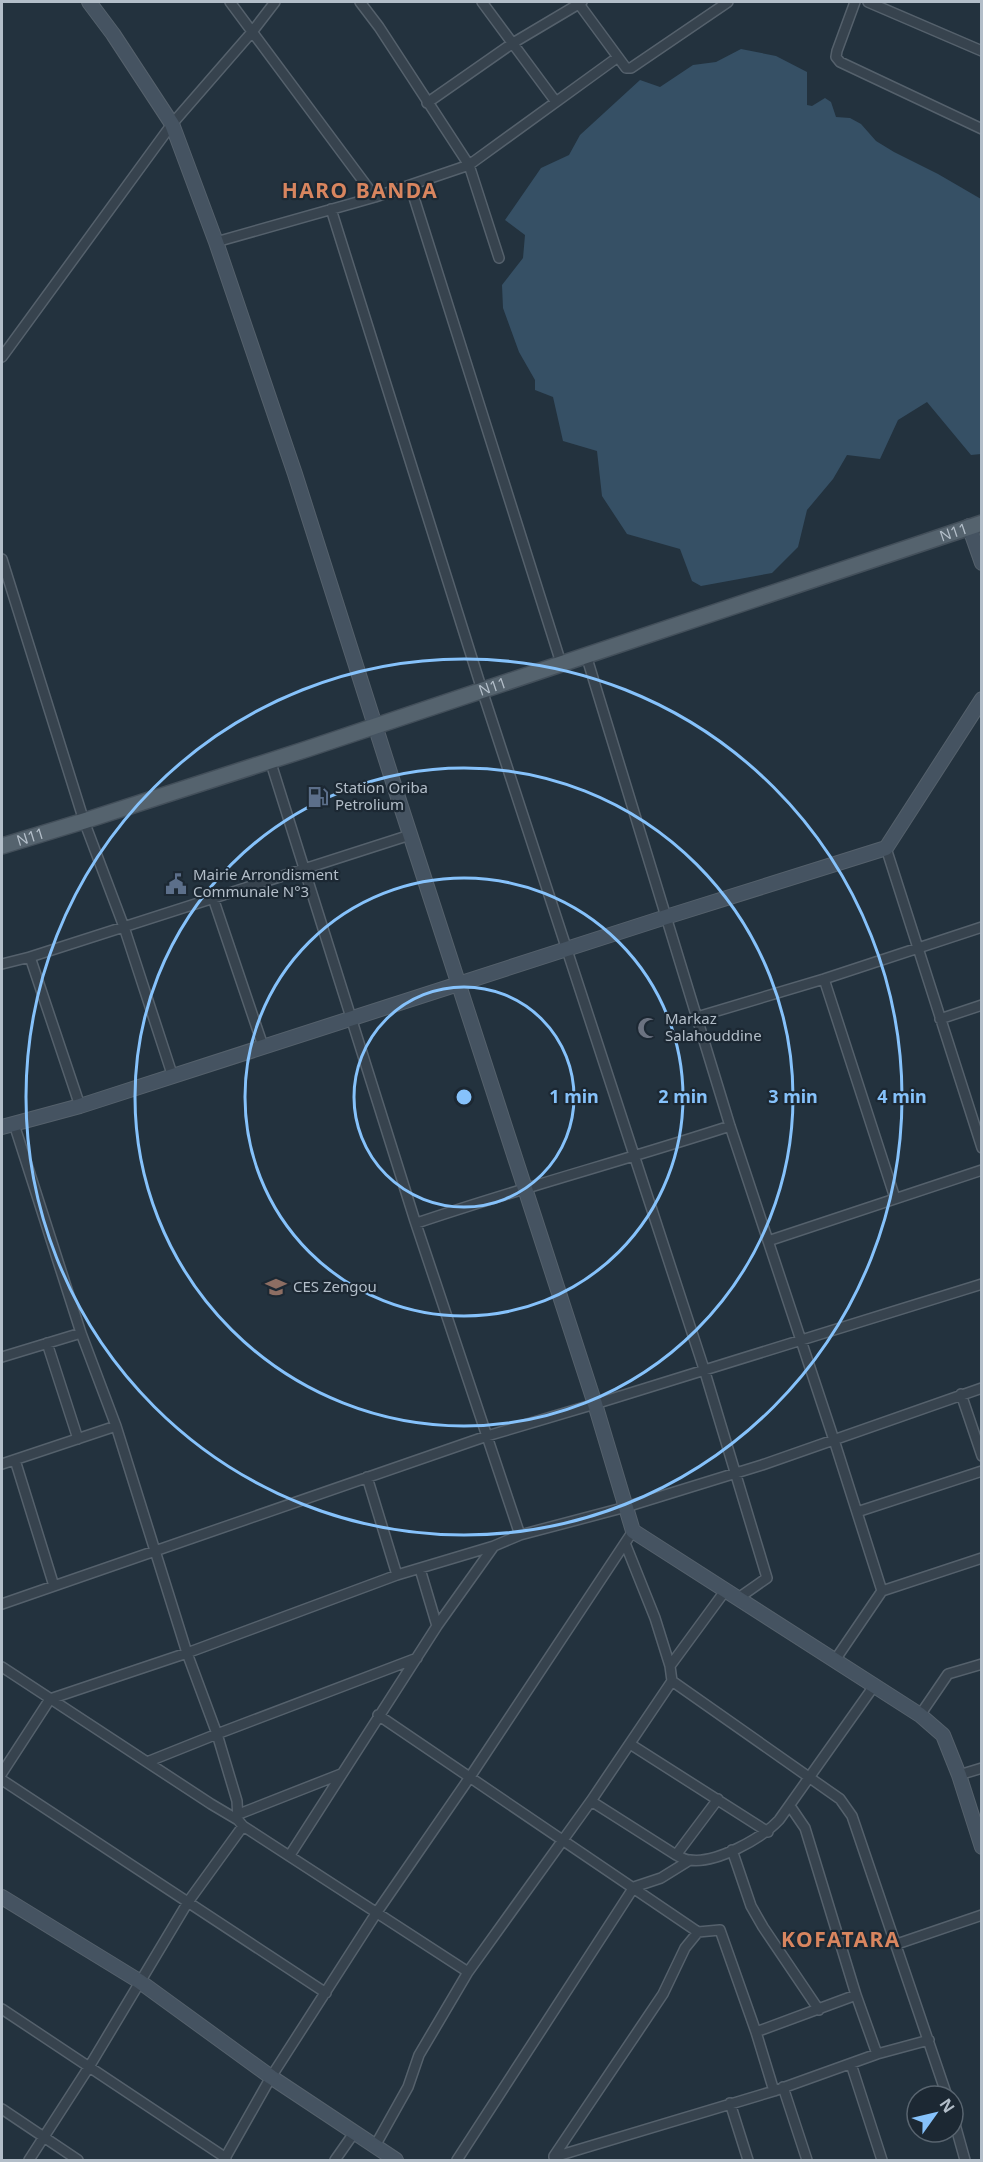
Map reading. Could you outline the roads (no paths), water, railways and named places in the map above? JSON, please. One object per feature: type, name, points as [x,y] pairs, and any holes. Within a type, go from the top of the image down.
[{"type":"main road","name":"N11","points":[[2,846],[376,726],[800,585],[975,524]]},
{"type":"street","points":[[89,2],[113,34],[172,124],[216,242],[295,474],[595,1404],[626,1507],[629,1537],[670,1666],[672,1681],[591,1802],[468,1972],[419,2055],[408,2087],[375,2146]]},
{"type":"street","points":[[230,2],[375,197]]},
{"type":"street","points":[[2,357],[172,124],[275,2]]},
{"type":"street","points":[[360,2],[470,165],[500,258]]},
{"type":"street","points":[[482,2],[556,102]]},
{"type":"street","points":[[427,103],[513,43],[580,3],[626,68],[634,67],[728,2]]},
{"type":"street","points":[[855,2],[837,51],[836,57],[840,62],[981,129]]},
{"type":"street","points":[[868,2],[981,51]]},
{"type":"street","points":[[216,242],[375,197],[470,165],[618,57]]},
{"type":"street","points":[[410,185],[561,663]]},
{"type":"street","points":[[331,209],[482,690],[704,1369],[767,1578],[731,1595],[670,1666]]},
{"type":"street","points":[[975,524],[981,563]]},
{"type":"street","points":[[2,559],[84,821],[123,927],[173,1077]]},
{"type":"street","points":[[586,655],[730,1126],[882,1591]]},
{"type":"street","points":[[240,1820],[217,1734],[187,1653],[116,1426],[8,1126],[173,1077],[352,1017],[886,848],[981,699]]},
{"type":"street","points":[[270,760],[417,1223],[520,1535]]},
{"type":"street","points":[[2,964],[410,835]]},
{"type":"street","points":[[886,848],[981,1148]]},
{"type":"street","points":[[213,898],[263,1046]]},
{"type":"street","points":[[697,1017],[824,979],[981,927]]},
{"type":"street","points":[[30,957],[80,1106]]},
{"type":"street","points":[[824,979],[895,1198]]},
{"type":"street","points":[[940,1019],[981,1005]]},
{"type":"street","points":[[417,1223],[730,1126]]},
{"type":"street","points":[[768,1241],[981,1170]]},
{"type":"street","points":[[2,1604],[487,1436],[981,1284]]},
{"type":"street","points":[[2,1357],[81,1333]]},
{"type":"street","points":[[47,1343],[78,1439]]},
{"type":"street","points":[[2,1773],[50,1699],[187,1653],[397,1575],[494,1546],[520,1535],[626,1507],[734,1473],[981,1388]]},
{"type":"street","points":[[961,1394],[981,1456]]},
{"type":"street","points":[[2,1464],[116,1426]]},
{"type":"street","points":[[15,1460],[54,1586]]},
{"type":"street","points":[[857,1512],[981,1471]]},
{"type":"street","points":[[367,1477],[397,1575]]},
{"type":"street","points":[[629,1537],[731,1595],[920,1714],[943,1735],[959,1775],[981,1847]]},
{"type":"street","points":[[2,2009],[225,2159],[271,2077],[377,1912],[470,1777],[629,1537]]},
{"type":"street","points":[[290,1854],[378,1715],[494,1546]]},
{"type":"street","points":[[835,1660],[882,1591],[981,1558]]},
{"type":"street","points":[[420,1569],[437,1626]]},
{"type":"street","points":[[147,1762],[417,1658]]},
{"type":"street","points":[[920,1714],[948,1674],[981,1664]]},
{"type":"street","points":[[2,1667],[240,1820],[468,1972]]},
{"type":"street","points":[[672,1681],[840,1798],[852,1816],[943,2084]]},
{"type":"street","points":[[591,1802],[676,1855],[690,1860],[706,1859],[732,1850],[768,1832],[790,1806],[874,1686]]},
{"type":"street","points":[[378,1715],[698,1932],[721,1931],[756,2032],[807,2160]]},
{"type":"street","points":[[630,1744],[768,1832]]},
{"type":"street","points":[[959,1775],[981,1768]]},
{"type":"street","points":[[29,2160],[89,2067],[139,1981],[240,1820],[341,1774]]},
{"type":"street","points":[[2,1780],[326,1993]]},
{"type":"street","points":[[676,1855],[718,1798]]},
{"type":"street","points":[[790,1806],[806,1828],[856,1995],[877,2054]]},
{"type":"street","points":[[732,1850],[751,1906],[819,2010]]},
{"type":"street","points":[[457,2160],[634,1887],[661,1878],[690,1860]]},
{"type":"street","points":[[2,1897],[139,1981],[271,2077],[396,2160]]},
{"type":"street","points":[[897,1944],[981,1915]]},
{"type":"street","points":[[555,2159],[663,1994],[686,1948],[698,1932]]},
{"type":"street","points":[[756,2032],[856,1995]]},
{"type":"street","points":[[555,2159],[779,2089],[877,2054],[928,2040]]},
{"type":"street","points":[[851,2064],[882,2160]]},
{"type":"street","points":[[730,2103],[748,2160]]},
{"type":"street","points":[[2,2109],[78,2160]]},
{"type":"street","points":[[336,2160],[354,2133]]},
{"type":"street","points":[[961,2144],[965,2160]]},
{"type":"water","points":[[741,49],[776,56],[807,72],[807,105],[812,106],[825,98],[831,102],[836,117],[850,118],[861,124],[876,141],[981,199],[981,454],[971,455],[927,402],[898,420],[880,459],[847,455],[833,479],[807,510],[798,547],[772,573],[701,586],[692,581],[680,549],[627,534],[602,496],[597,451],[563,441],[553,397],[535,390],[535,380],[519,352],[503,308],[502,285],[523,258],[525,235],[505,220],[541,168],[569,155],[580,135],[640,80],[660,87],[693,65],[716,62]]},
{"type":"place","name":"Station Oriba Petrolium","points":[[318,797]]},
{"type":"place","name":"Mairie Arrondisment Communale N°3","points":[[176,884]]},
{"type":"place","name":"Markaz Salahouddine","points":[[648,1028]]},
{"type":"place","name":"CES Zengou","points":[[276,1287]]},
{"type":"district","name":"HARO BANDA","points":[[360,191]]},
{"type":"district","name":"KOFATARA","points":[[841,1940]]}]
